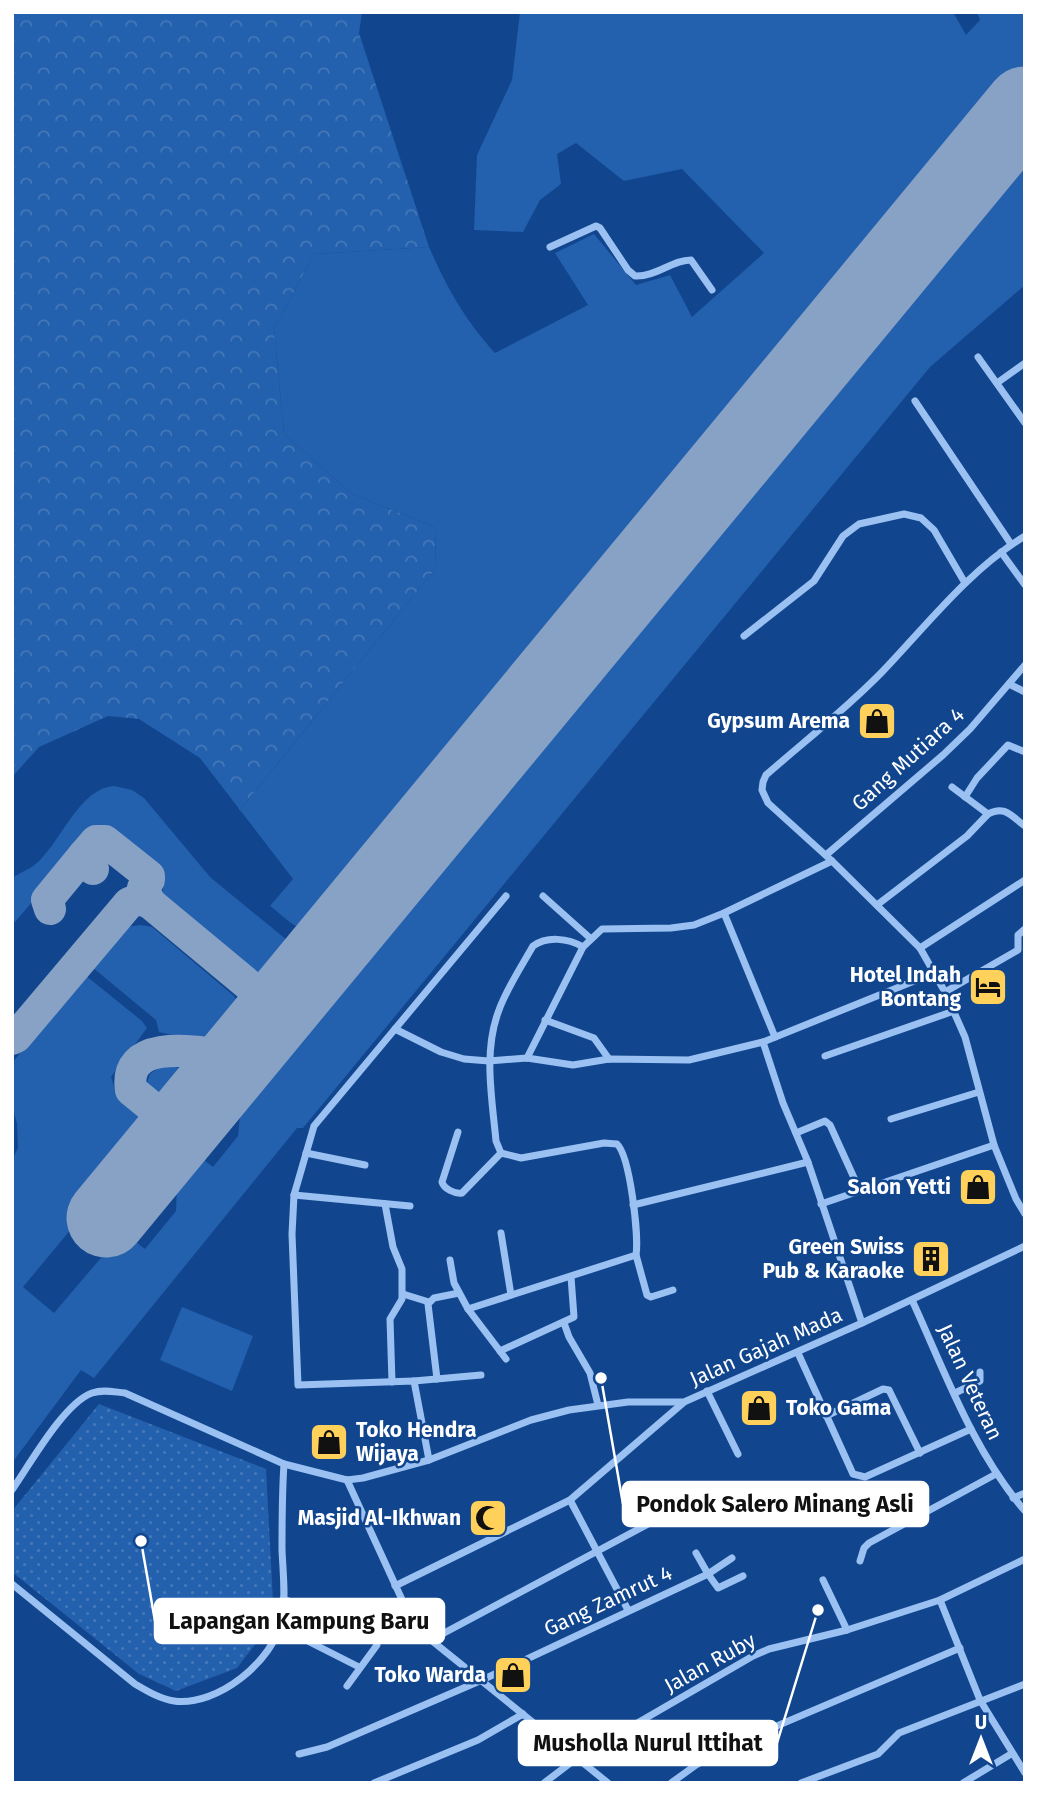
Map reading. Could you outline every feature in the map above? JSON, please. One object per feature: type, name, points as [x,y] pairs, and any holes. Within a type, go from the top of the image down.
[{"type":"street","points":[[550,247],[596,226],[635,276],[652,274],[684,260],[691,260],[712,290]]},
{"type":"street","points":[[978,357],[1025,423]]},
{"type":"street","points":[[998,383],[1025,363]]},
{"type":"street","points":[[915,401],[1011,544]]},
{"type":"street","points":[[744,636],[814,581],[844,536],[859,524],[904,514],[921,518],[934,530],[965,583]]},
{"type":"street","points":[[1025,536],[1011,544],[965,583],[873,681],[766,775],[762,782],[768,803],[829,858],[920,948],[945,992],[965,1037],[994,1145],[1025,1214]]},
{"type":"street","points":[[1001,552],[1025,585]]},
{"type":"street","name":"Gang Mutiara 4","points":[[590,938],[602,929],[683,927],[724,913],[829,858],[970,729],[1025,666]]},
{"type":"street","points":[[1009,684],[1025,691]]},
{"type":"street","points":[[965,797],[977,778],[1008,744],[1025,752]]},
{"type":"street","points":[[952,787],[988,814]]},
{"type":"street","points":[[877,905],[967,836],[988,814],[997,809],[1003,810],[1025,826]]},
{"type":"street","points":[[920,948],[1025,880]]},
{"type":"street","points":[[481,1375],[414,1381],[298,1385],[292,1234],[294,1195],[314,1126],[506,896]]},
{"type":"street","points":[[527,1058],[590,938],[543,896]]},
{"type":"street","points":[[724,913],[775,1037]]},
{"type":"street","points":[[945,992],[1021,951],[1018,935],[1025,929]]},
{"type":"street","points":[[501,1153],[496,1141],[489,1061],[499,1008],[533,946],[541,940],[567,941],[583,947]]},
{"type":"street","points":[[395,1029],[453,1057],[489,1061],[527,1058],[573,1065],[609,1059],[689,1060],[763,1042],[934,973]]},
{"type":"street","points":[[825,1056],[954,1011]]},
{"type":"street","points":[[545,1020],[594,1038],[609,1059]]},
{"type":"street","points":[[763,1042],[808,1162],[862,1323]]},
{"type":"street","points":[[891,1119],[979,1091]]},
{"type":"street","points":[[796,1133],[825,1121],[830,1125],[860,1191]]},
{"type":"street","points":[[458,1132],[442,1182],[457,1194],[462,1193],[501,1153]]},
{"type":"street","points":[[501,1153],[521,1158],[604,1143],[617,1144],[623,1153],[633,1205],[636,1255],[649,1296],[673,1290]]},
{"type":"street","points":[[821,1204],[994,1145]]},
{"type":"street","points":[[306,1153],[365,1165]]},
{"type":"street","points":[[633,1205],[808,1162]]},
{"type":"street","points":[[294,1195],[410,1206]]},
{"type":"street","points":[[1016,1199],[1025,1195]]},
{"type":"street","points":[[385,1204],[393,1247],[402,1269],[400,1304],[390,1319],[392,1382]]},
{"type":"street","points":[[501,1233],[511,1295]]},
{"type":"street","name":"Jalan Gajah Mada","points":[[347,1480],[429,1460],[531,1420],[569,1410],[628,1402],[684,1402],[798,1353],[1025,1246]]},
{"type":"street","points":[[468,1309],[636,1255]]},
{"type":"street","points":[[450,1260],[454,1283],[468,1309],[506,1359]]},
{"type":"street","points":[[500,1351],[574,1317],[570,1277]]},
{"type":"street","points":[[429,1302],[434,1298],[459,1293]]},
{"type":"street","points":[[402,1294],[429,1302]]},
{"type":"street","name":"Jalan Veteran","points":[[912,1300],[971,1429],[996,1474],[1025,1511]]},
{"type":"street","points":[[429,1302],[437,1379]]},
{"type":"street","points":[[564,1322],[569,1337],[590,1373],[598,1405]]},
{"type":"street","points":[[798,1353],[856,1476],[864,1477],[971,1429]]},
{"type":"street","points":[[955,1393],[980,1381],[980,1372]]},
{"type":"street","points":[[414,1381],[429,1460]]},
{"type":"street","points":[[826,1416],[883,1389],[889,1390],[920,1453]]},
{"type":"street","points":[[12,1490],[65,1414],[78,1400],[107,1390],[125,1393],[284,1464],[347,1480],[410,1617],[431,1640],[608,1783]]},
{"type":"street","points":[[707,1391],[738,1454]]},
{"type":"street","points":[[395,1586],[570,1500],[684,1402]]},
{"type":"street","points":[[12,1584],[135,1684],[174,1701],[208,1698],[227,1688],[253,1668],[270,1646],[279,1628],[284,1598],[281,1490],[284,1464]]},
{"type":"street","points":[[860,1561],[864,1548],[869,1543],[996,1474]]},
{"type":"street","points":[[1013,1498],[1025,1493]]},
{"type":"street","points":[[570,1500],[628,1611]]},
{"type":"street","points":[[431,1640],[678,1508],[687,1508],[700,1518]]},
{"type":"street","points":[[696,1553],[718,1588],[743,1576]]},
{"type":"street","name":"Gang Zamrut 4","points":[[299,1754],[327,1747],[482,1680],[708,1574],[732,1558]]},
{"type":"street","name":"Jalan Ruby","points":[[544,1783],[577,1758],[753,1656],[940,1600],[1025,1559]]},
{"type":"street","points":[[823,1580],[847,1630]]},
{"type":"street","points":[[284,1598],[370,1631],[377,1640],[377,1645],[347,1686]]},
{"type":"street","points":[[940,1600],[980,1700],[1025,1773]]},
{"type":"street","points":[[279,1628],[359,1667]]},
{"type":"street","points":[[671,1783],[696,1765],[739,1742],[960,1648]]},
{"type":"street","points":[[801,1783],[871,1758],[899,1733],[1025,1684]]},
{"type":"street","points":[[374,1783],[478,1740],[523,1714]]},
{"type":"street","points":[[963,1783],[1011,1754]]},
{"type":"green space","points":[[12,12],[362,12],[359,33],[429,247],[314,254],[274,329],[284,434],[352,494],[435,527],[436,568],[240,810],[200,758],[139,719],[108,716],[39,747],[12,777]]},
{"type":"green space","points":[[520,12],[953,12],[966,35],[980,20],[977,12],[1025,12],[1025,73],[319,929],[305,929],[293,924],[270,906],[293,879],[240,810],[436,568],[435,527],[352,494],[284,434],[274,329],[314,254],[429,247],[457,303],[495,353],[588,305],[555,253],[594,234],[636,285],[670,275],[692,317],[764,253],[682,169],[624,181],[576,143],[557,154],[561,184],[540,200],[523,232],[474,230],[477,155],[512,80]]},
{"type":"green space","points":[[1025,139],[1025,285],[930,367],[303,1128],[297,1128],[94,1378],[81,1370],[12,1463],[12,1160],[18,1148],[17,1123],[12,1107],[12,1063],[85,975],[147,1028],[111,1077],[117,1095],[155,1128],[23,1287],[54,1313],[123,1232],[145,1249],[176,1211],[178,1161],[190,1149],[213,1167],[238,1136],[243,1085]]},
{"type":"green space","points":[[114,786],[132,790],[144,798],[210,877],[293,945],[294,959],[279,978],[269,981],[250,978],[171,911],[164,897],[163,881],[97,826],[15,922],[12,919],[12,878],[40,860],[82,804],[102,789]]},
{"type":"green space","points":[[125,927],[152,927],[234,996],[241,1015],[236,1030],[227,1041],[194,1040],[159,1032],[156,1020],[92,967]]},
{"type":"green space","points":[[163,1065],[180,1069],[184,1078],[169,1101],[150,1093],[146,1085],[150,1074]]},
{"type":"green space","points":[[182,1307],[253,1336],[232,1391],[160,1360]]},
{"type":"green space","points":[[99,1404],[266,1469],[274,1620],[237,1668],[176,1691],[139,1674],[12,1572],[12,1511]]},
{"type":"taxiway","points":[[93,869],[85,861],[84,855],[96,841],[105,841],[149,876],[143,888],[150,903]]},
{"type":"taxiway","points":[[50,909],[47,900],[84,855]]},
{"type":"taxiway","points":[[12,1039],[129,903],[139,899],[150,903],[263,997]]},
{"type":"taxiway","points":[[261,1031],[266,1012],[263,997],[292,994]]},
{"type":"taxiway","points":[[180,1130],[131,1090],[132,1072],[140,1060],[170,1051],[240,1057]]},
{"type":"runway","points":[[106,1218],[1025,106]]},
{"type":"place","name":"Gypsum Arema","points":[[877,721]]},
{"type":"place","name":"Hotel Indah Bontang","points":[[988,987]]},
{"type":"place","name":"Salon Yetti","points":[[978,1187]]},
{"type":"place","name":"Green Swiss Pub & Karaoke","points":[[931,1259]]},
{"type":"place","name":"Pondok Salero Minang Asli","points":[[601,1378]]},
{"type":"place","name":"Toko Gama","points":[[759,1408]]},
{"type":"place","name":"Toko Hendra Wijaya","points":[[329,1442]]},
{"type":"place","name":"Masjid Al-Ikhwan","points":[[488,1518]]},
{"type":"place","name":"Lapangan Kampung Baru","points":[[141,1541]]},
{"type":"place","name":"Musholla Nurul Ittihat","points":[[818,1610]]},
{"type":"place","name":"Toko Warda","points":[[513,1675]]}]
